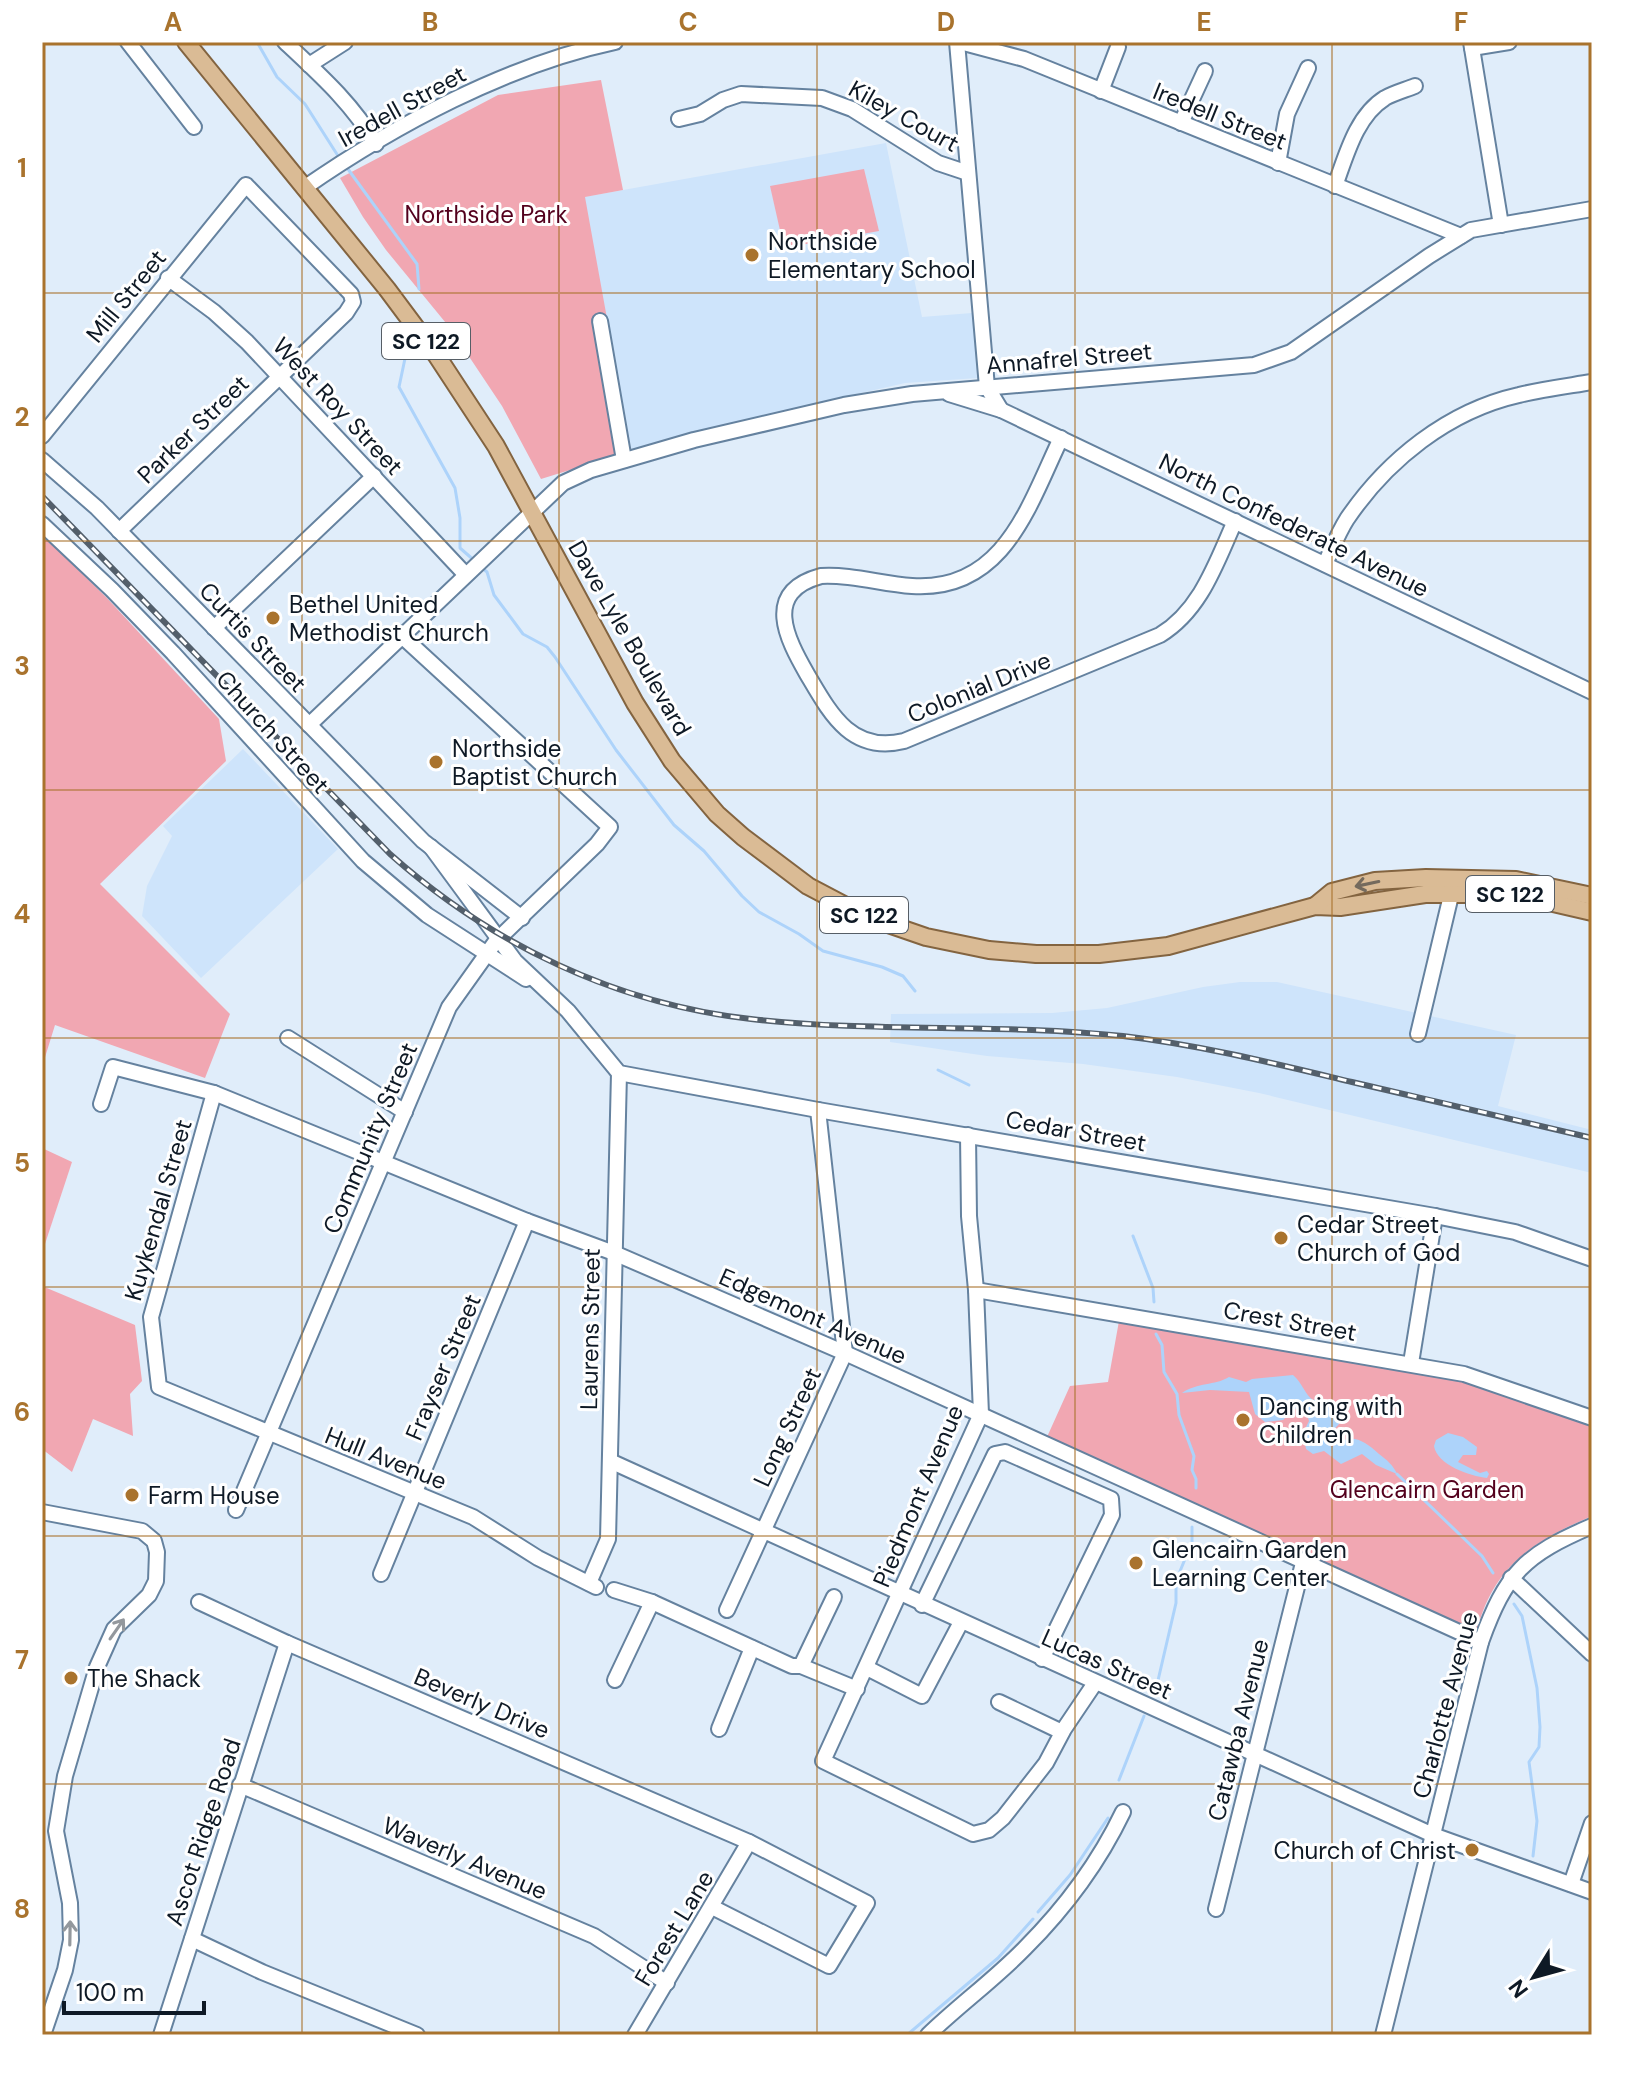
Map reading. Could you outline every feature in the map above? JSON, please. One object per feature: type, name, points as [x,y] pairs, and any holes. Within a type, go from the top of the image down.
[{"type":"main road","name":"Dave Lyle Boulevard","points":[[186,42],[437,356],[496,446],[635,703],[672,761],[743,837],[769,859],[836,902],[895,928],[957,945],[1067,955],[1168,946],[1315,906],[1332,892],[1375,881],[1514,894],[1592,912]]},
{"type":"main road","name":"Dave Lyle Boulevard","points":[[1453,886],[1516,880],[1592,896]]},
{"type":"street","points":[[128,42],[194,127]]},
{"type":"street","points":[[285,42],[341,95],[376,144]]},
{"type":"street","points":[[309,65],[345,42]]},
{"type":"street","name":"Iredell Street","points":[[304,188],[468,93],[518,71],[615,42]]},
{"type":"street","points":[[958,42],[987,387],[1001,410]]},
{"type":"street","name":"Iredell Street","points":[[958,42],[1024,59],[1461,236]]},
{"type":"street","points":[[1501,225],[1471,45],[1509,42]]},
{"type":"street","points":[[1101,91],[1118,47]]},
{"type":"street","points":[[1278,163],[1287,114],[1308,68]]},
{"type":"street","points":[[1181,123],[1205,71]]},
{"type":"street","points":[[1335,186],[1353,137],[1366,116],[1384,99],[1415,86]]},
{"type":"street","name":"Kiley Court","points":[[679,119],[700,114],[723,100],[741,94],[822,98],[852,109],[938,163],[968,173]]},
{"type":"street","name":"Mill Street","points":[[42,436],[246,185],[346,288]]},
{"type":"street","name":"Annafrel Street","points":[[309,725],[563,483],[591,470],[750,425],[832,407],[941,391],[1254,365],[1291,352],[1471,230],[1592,209]]},
{"type":"street","name":"West Roy Street","points":[[168,278],[214,312],[374,476],[473,567]]},
{"type":"street","name":"Parker Street","points":[[119,531],[346,313],[353,302],[346,288]]},
{"type":"street","points":[[600,321],[624,460]]},
{"type":"street","points":[[1325,564],[1346,521],[1411,447],[1439,428],[1489,404],[1517,395],[1592,382]]},
{"type":"street","name":"North Confederate Avenue","points":[[941,391],[1001,410],[1592,692]]},
{"type":"street","name":"Colonial Drive","points":[[1061,438],[1013,537],[992,560],[971,574],[943,584],[922,587],[821,576],[806,581],[794,592],[784,614],[787,638],[834,718],[848,731],[873,742],[904,741],[1160,635],[1183,618],[1196,602],[1235,521]]},
{"type":"street","name":"Curtis Street","points":[[42,460],[97,508],[431,847],[522,918]]},
{"type":"street","points":[[214,628],[374,476]]},
{"type":"street","name":"Church Street","points":[[42,524],[173,653],[363,861],[415,906],[485,954],[541,987]]},
{"type":"street","name":"Community Street","points":[[236,1510],[449,1007],[498,939],[597,844],[610,827],[403,637]]},
{"type":"street","name":"Curtis Street","points":[[431,847],[515,961],[573,1018],[619,1073]]},
{"type":"street","points":[[1418,1034],[1453,886]]},
{"type":"street","points":[[467,942],[480,941],[484,920]]},
{"type":"street","points":[[484,920],[488,936],[485,954],[498,951],[515,961]]},
{"type":"street","points":[[288,1038],[368,1092],[405,1112]]},
{"type":"street","name":"Edgemont Avenue","points":[[101,1104],[113,1067],[214,1093],[527,1221],[614,1253],[845,1353],[1481,1642]]},
{"type":"street","name":"Cedar Street","points":[[619,1073],[1435,1216],[1515,1232],[1592,1259]]},
{"type":"street","name":"Laurens Street","points":[[592,1585],[608,1539],[619,1073]]},
{"type":"street","name":"Kuykendal Street","points":[[159,1387],[151,1317],[214,1093]]},
{"type":"street","name":"Long Street","points":[[727,1610],[845,1353],[818,1110]]},
{"type":"street","name":"Piedmont Avenue","points":[[968,1135],[969,1216],[976,1290],[981,1414],[823,1761],[973,1834],[989,1830],[1003,1818],[1046,1763],[1062,1732]]},
{"type":"street","points":[[1411,1363],[1435,1216]]},
{"type":"street","name":"Frayser Street","points":[[381,1574],[527,1221]]},
{"type":"street","name":"Crest Street","points":[[976,1290],[1464,1374],[1592,1418]]},
{"type":"street","name":"Hull Avenue","points":[[159,1387],[473,1517],[538,1558],[592,1585]]},
{"type":"street","points":[[922,1605],[995,1454],[1005,1452],[1111,1499],[1112,1515],[1042,1659]]},
{"type":"street","name":"Lucas Street","points":[[610,1461],[1433,1835],[1592,1892]]},
{"type":"street","points":[[42,1512],[142,1531],[154,1541],[157,1568],[156,1581],[149,1595],[114,1629],[97,1667],[65,1776],[56,1831],[70,1903],[71,1940],[65,1970],[43,2035]]},
{"type":"street","name":"Charlotte Avenue","points":[[1383,2035],[1481,1642],[1496,1602],[1511,1578],[1543,1549],[1592,1526]]},
{"type":"street","name":"Catawba Avenue","points":[[1216,1909],[1303,1563]]},
{"type":"street","points":[[1511,1578],[1592,1654]]},
{"type":"street","points":[[614,1590],[652,1602],[792,1666],[801,1666],[857,1689]]},
{"type":"street","points":[[801,1666],[834,1597]]},
{"type":"street","name":"Beverly Drive","points":[[199,1602],[749,1842],[867,1903],[829,1966],[712,1907]]},
{"type":"street","points":[[615,1680],[652,1602]]},
{"type":"street","points":[[865,1671],[922,1696],[961,1622]]},
{"type":"street","name":"Ascot Ridge Road","points":[[161,2035],[287,1643]]},
{"type":"street","points":[[719,1729],[752,1648]]},
{"type":"street","points":[[999,1702],[1062,1732],[1095,1683]]},
{"type":"street","name":"Waverly Avenue","points":[[240,1785],[594,1936],[667,1983]]},
{"type":"street","points":[[928,2035],[1024,1949],[1047,1924],[1100,1854],[1123,1812]]},
{"type":"street","points":[[1571,1884],[1592,1823]]},
{"type":"street","name":"Forest Lane","points":[[635,2035],[749,1842]]},
{"type":"street","points":[[192,1939],[383,2029],[417,2035]]},
{"type":"shaded area","name":"Northside Elementary School","points":[[886,143],[922,317],[972,313],[978,378],[905,383],[709,428],[631,451],[584,197]]},
{"type":"shaded area","points":[[243,749],[338,849],[201,978],[142,916],[147,886],[172,836],[163,826]]},
{"type":"shaded area","points":[[1240,982],[1277,982],[1516,1035],[1498,1106],[1592,1130],[1592,1173],[1259,1093],[1177,1077],[890,1042],[891,1014],[1052,1013],[1107,1008]]},
{"type":"green space","name":"Northside Park","points":[[601,80],[623,190],[585,197],[631,451],[541,479],[502,406],[450,328],[386,250],[340,178],[498,95]]},
{"type":"green space","points":[[864,169],[879,231],[784,248],[770,186]]},
{"type":"green space","points":[[42,535],[106,597],[219,719],[226,761],[100,884],[230,1014],[205,1078],[55,1025],[42,1067]]},
{"type":"green space","points":[[42,1148],[72,1162],[42,1253]]},
{"type":"green space","points":[[42,1286],[135,1325],[142,1381],[130,1394],[133,1436],[93,1419],[72,1472],[42,1449]]},
{"type":"green space","name":"Glencairn Garden","points":[[1119,1321],[1460,1379],[1592,1425],[1592,1516],[1552,1535],[1519,1558],[1494,1588],[1477,1630],[1466,1632],[1047,1437],[1070,1386],[1108,1382]]},
{"type":"water","points":[[1293,1375],[1310,1398],[1320,1398],[1340,1419],[1327,1437],[1328,1444],[1332,1447],[1345,1440],[1362,1441],[1387,1461],[1397,1474],[1376,1465],[1362,1454],[1341,1464],[1324,1451],[1313,1454],[1306,1449],[1303,1433],[1309,1421],[1303,1402],[1283,1420],[1265,1422],[1255,1414],[1249,1392],[1210,1390],[1182,1393],[1229,1377],[1246,1382]]},
{"type":"water","points":[[1448,1433],[1463,1437],[1477,1447],[1476,1455],[1463,1455],[1458,1462],[1480,1473],[1487,1471],[1487,1478],[1464,1472],[1441,1459],[1434,1446],[1436,1440]]},
{"type":"waterway","points":[[257,42],[277,77],[305,104],[340,159]]},
{"type":"waterway","points":[[345,165],[417,264],[419,289]]},
{"type":"waterway","points":[[407,349],[399,387],[455,488],[460,518],[460,548],[476,562]]},
{"type":"waterway","points":[[481,567],[487,572],[494,595],[523,634],[547,647],[555,657],[616,750],[674,825],[704,851],[742,896],[759,912],[823,951],[903,976],[915,991]]},
{"type":"waterway","points":[[938,1070],[969,1085]]},
{"type":"waterway","points":[[1133,1236],[1153,1288],[1154,1302]]},
{"type":"waterway","points":[[1156,1334],[1162,1345],[1164,1372],[1177,1394],[1179,1415],[1194,1456],[1192,1470],[1196,1488]]},
{"type":"waterway","points":[[1397,1474],[1482,1556],[1493,1573]]},
{"type":"waterway","points":[[1156,1689],[1176,1603],[1176,1581],[1192,1542],[1192,1527]]},
{"type":"waterway","points":[[1514,1604],[1522,1616],[1537,1688],[1540,1727],[1539,1747],[1529,1762],[1537,1821],[1533,1856]]},
{"type":"waterway","points":[[1119,1780],[1144,1716]]},
{"type":"waterway","points":[[1038,1912],[1070,1875],[1108,1818]]},
{"type":"waterway","points":[[907,2035],[998,1958],[1033,1919]]},
{"type":"railway","points":[[42,496],[390,854],[470,916],[558,965],[652,1000],[751,1019],[844,1026],[1077,1032],[1152,1040],[1267,1062],[1592,1138]]},
{"type":"place","name":"Northside Elementary School","points":[[752,255]]},
{"type":"place","name":"Bethel United Methodist Church","points":[[273,618]]},
{"type":"place","name":"Northside Baptist Church","points":[[436,762]]},
{"type":"place","name":"Cedar Street Church of God","points":[[1281,1238]]},
{"type":"place","name":"Dancing with Children","points":[[1243,1420]]},
{"type":"place","name":"Farm House","points":[[132,1495]]},
{"type":"place","name":"Glencairn Garden Learning Center","points":[[1136,1563]]},
{"type":"place","name":"The Shack","points":[[71,1678]]},
{"type":"place","name":"Church of Christ","points":[[1472,1850]]}]
